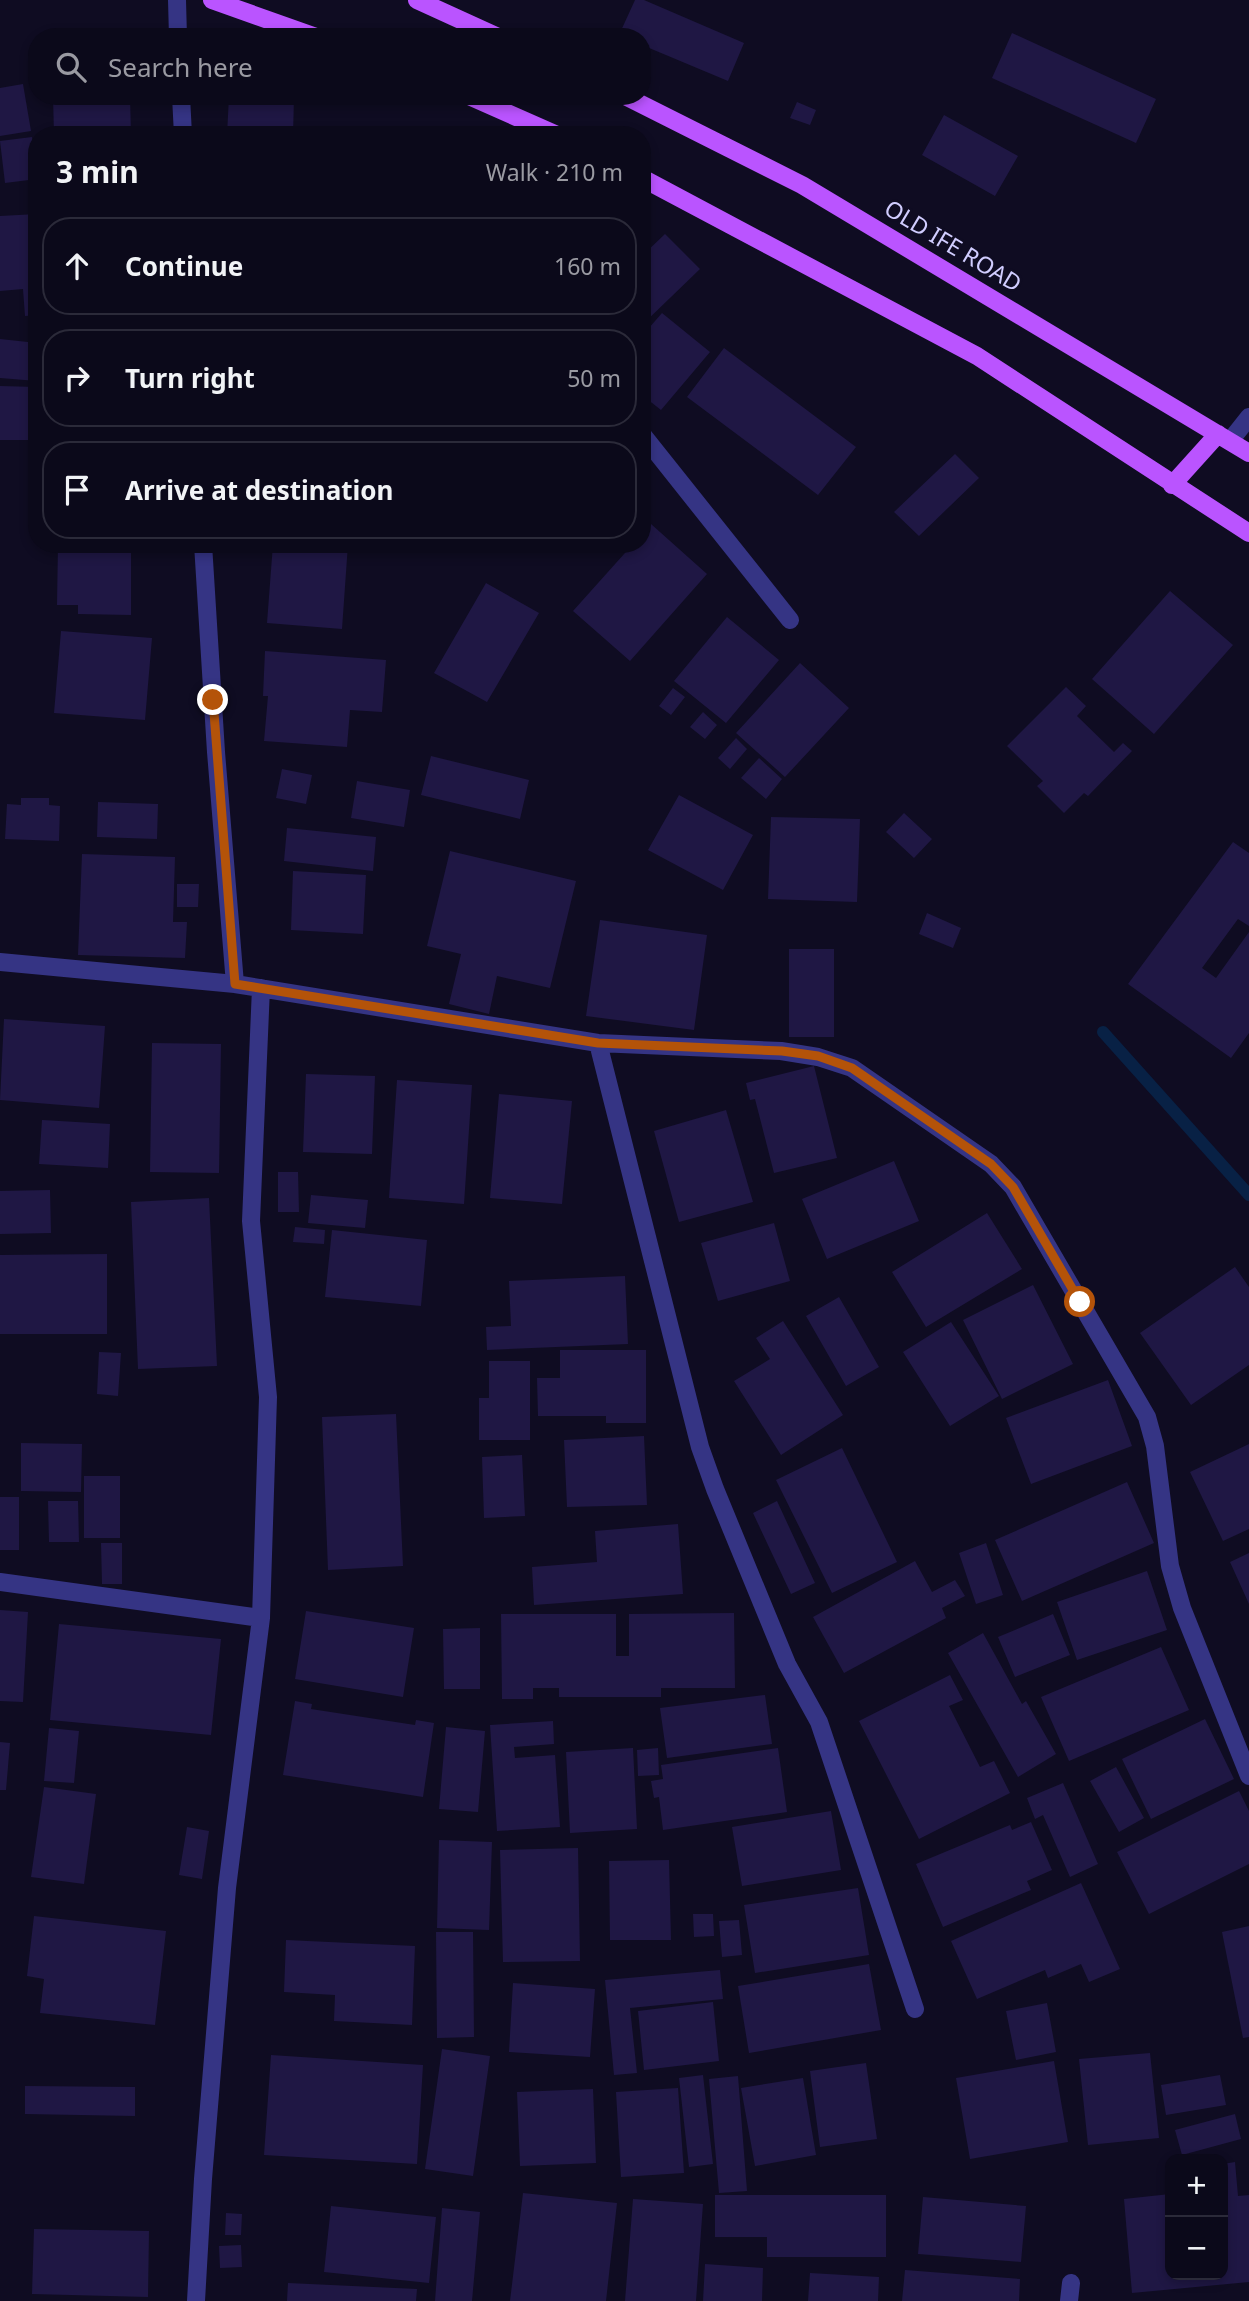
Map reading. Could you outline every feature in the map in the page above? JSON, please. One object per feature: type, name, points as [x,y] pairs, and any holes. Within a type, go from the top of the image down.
[{"type":"main road","points":[[212,0],[291,28]]},
{"type":"main road","points":[[418,0],[479,28]]},
{"type":"main road","points":[[489,105],[537,126]]},
{"type":"main road","name":"OLD IFE ROAD","points":[[643,105],[802,185],[1249,453]]},
{"type":"main road","points":[[651,183],[977,356],[1249,533]]},
{"type":"main road","points":[[1172,485],[1224,438]]},
{"type":"street","points":[[177,0],[178,28]]},
{"type":"street","points":[[181,105],[183,126]]},
{"type":"street","points":[[1224,438],[1249,417]]},
{"type":"street","points":[[651,445],[790,620]]},
{"type":"street","points":[[204,553],[235,984]]},
{"type":"street","points":[[0,962],[235,984],[598,1043],[782,1051],[818,1056],[852,1068],[991,1164],[1013,1187],[1147,1417],[1155,1446],[1170,1566],[1182,1608],[1249,1776]]},
{"type":"street","points":[[196,2301],[203,2179],[227,1888],[261,1618],[268,1397],[251,1221],[261,988]]},
{"type":"street","points":[[598,1043],[700,1447],[787,1664],[819,1722],[915,2009]]},
{"type":"street","points":[[0,1582],[261,1618]]},
{"type":"street","points":[[1069,2301],[1071,2283]]},
{"type":"building","points":[[635,0],[644,0],[744,43],[728,81],[651,49],[651,28],[622,28]]},
{"type":"building","points":[[1012,33],[1156,99],[1136,143],[992,78]]},
{"type":"building","points":[[23,84],[30,126],[28,131],[0,136],[0,88]]},
{"type":"building","points":[[797,102],[816,110],[810,125],[790,118]]},
{"type":"building","points":[[53,105],[130,105],[131,126],[54,126]]},
{"type":"building","points":[[229,105],[294,105],[293,126],[227,126]]},
{"type":"building","points":[[944,115],[1018,156],[995,196],[922,155]]},
{"type":"building","points":[[28,138],[28,180],[5,183],[0,141]]},
{"type":"building","points":[[28,214],[28,316],[25,316],[23,289],[0,291],[0,216]]},
{"type":"building","points":[[665,234],[700,269],[651,316],[651,247]]},
{"type":"building","points":[[662,313],[710,352],[661,410],[651,402],[651,326]]},
{"type":"building","points":[[0,339],[28,342],[28,380],[0,378]]},
{"type":"building","points":[[724,348],[856,447],[818,495],[687,397]]},
{"type":"building","points":[[0,386],[28,387],[28,440],[0,440]]},
{"type":"building","points":[[955,454],[979,478],[919,536],[894,512]]},
{"type":"building","points":[[651,524],[707,574],[630,661],[573,611],[625,553],[651,553]]},
{"type":"building","points":[[58,553],[131,553],[131,615],[78,614],[78,605],[57,605]]},
{"type":"building","points":[[272,553],[347,553],[342,629],[267,623]]},
{"type":"building","points":[[486,583],[539,613],[487,702],[434,673]]},
{"type":"building","points":[[1170,591],[1233,645],[1154,734],[1092,679]]},
{"type":"building","points":[[727,617],[779,660],[726,723],[674,681]]},
{"type":"building","points":[[61,631],[152,638],[145,720],[54,713]]},
{"type":"building","points":[[265,651],[386,660],[382,712],[350,710],[347,747],[264,741],[268,696],[263,696]]},
{"type":"building","points":[[800,663],[849,708],[785,777],[736,733]]},
{"type":"building","points":[[1066,687],[1086,706],[1077,716],[1114,752],[1123,743],[1132,751],[1088,796],[1084,793],[1064,813],[1037,786],[1043,781],[1007,746]]},
{"type":"building","points":[[673,688],[685,697],[671,715],[659,706]]},
{"type":"building","points":[[703,712],[717,725],[705,739],[690,727]]},
{"type":"building","points":[[736,738],[747,749],[730,769],[718,758]]},
{"type":"building","points":[[431,756],[529,780],[520,819],[421,795]]},
{"type":"building","points":[[759,758],[782,779],[766,799],[741,778]]},
{"type":"building","points":[[282,769],[312,775],[306,804],[276,798]]},
{"type":"building","points":[[357,781],[410,790],[404,827],[351,818]]},
{"type":"building","points":[[679,795],[753,835],[723,890],[648,850]]},
{"type":"building","points":[[21,798],[49,798],[49,805],[60,806],[59,841],[5,839],[7,804],[21,805]]},
{"type":"building","points":[[98,802],[158,804],[157,839],[97,837]]},
{"type":"building","points":[[904,813],[932,839],[914,858],[886,832]]},
{"type":"building","points":[[771,817],[860,819],[857,902],[768,899]]},
{"type":"building","points":[[287,828],[376,837],[373,871],[284,861]]},
{"type":"building","points":[[1233,842],[1249,853],[1249,926],[1238,919],[1202,968],[1216,978],[1249,932],[1249,1033],[1231,1058],[1128,984]]},
{"type":"building","points":[[450,851],[576,881],[550,988],[497,976],[489,1014],[449,1004],[461,954],[427,946]]},
{"type":"building","points":[[82,854],[175,857],[173,922],[187,922],[185,958],[78,955]]},
{"type":"building","points":[[293,871],[366,875],[363,934],[291,930]]},
{"type":"building","points":[[177,884],[199,884],[198,907],[177,907]]},
{"type":"building","points":[[927,913],[961,928],[953,948],[919,934]]},
{"type":"building","points":[[600,920],[707,935],[694,1030],[586,1016]]},
{"type":"building","points":[[789,949],[834,949],[834,1037],[789,1037]]},
{"type":"building","points":[[4,1019],[105,1026],[99,1108],[0,1100]]},
{"type":"building","points":[[152,1043],[221,1044],[219,1173],[150,1172]]},
{"type":"building","points":[[814,1066],[837,1158],[774,1173],[755,1099],[750,1100],[746,1083]]},
{"type":"building","points":[[306,1074],[375,1076],[372,1154],[303,1152]]},
{"type":"building","points":[[397,1080],[472,1085],[464,1204],[389,1198]]},
{"type":"building","points":[[499,1094],[572,1101],[562,1204],[490,1198]]},
{"type":"building","points":[[726,1110],[753,1202],[679,1222],[654,1131]]},
{"type":"building","points":[[42,1120],[110,1124],[108,1168],[39,1164]]},
{"type":"building","points":[[894,1161],[919,1221],[827,1259],[802,1199]]},
{"type":"building","points":[[278,1172],[298,1172],[299,1212],[278,1212]]},
{"type":"building","points":[[50,1190],[51,1233],[0,1234],[0,1191]]},
{"type":"building","points":[[311,1195],[368,1200],[365,1228],[308,1223]]},
{"type":"building","points":[[209,1198],[217,1366],[138,1369],[131,1202]]},
{"type":"building","points":[[987,1213],[1022,1269],[926,1327],[892,1272]]},
{"type":"building","points":[[774,1223],[790,1281],[718,1301],[701,1243]]},
{"type":"building","points":[[295,1227],[325,1230],[324,1244],[293,1242]]},
{"type":"building","points":[[332,1230],[427,1240],[421,1306],[325,1297]]},
{"type":"building","points":[[107,1254],[107,1334],[0,1334],[0,1255]]},
{"type":"building","points":[[1235,1267],[1249,1287],[1249,1365],[1191,1405],[1140,1333]]},
{"type":"building","points":[[625,1276],[628,1344],[487,1350],[486,1327],[511,1326],[509,1281]]},
{"type":"building","points":[[1033,1285],[1073,1364],[1002,1399],[963,1320]]},
{"type":"building","points":[[839,1297],[879,1367],[846,1386],[806,1316]]},
{"type":"building","points":[[783,1321],[843,1415],[781,1455],[734,1381],[770,1359],[756,1338]]},
{"type":"building","points":[[951,1322],[999,1396],[950,1426],[903,1352]]},
{"type":"building","points":[[560,1350],[646,1350],[646,1423],[606,1423],[606,1416],[538,1416],[537,1378],[560,1378]]},
{"type":"building","points":[[99,1352],[121,1353],[118,1396],[97,1394]]},
{"type":"building","points":[[489,1361],[530,1361],[530,1440],[479,1440],[479,1398],[489,1398]]},
{"type":"building","points":[[1108,1380],[1132,1446],[1031,1484],[1006,1418]]},
{"type":"building","points":[[396,1414],[403,1566],[328,1570],[322,1417]]},
{"type":"building","points":[[644,1436],[647,1505],[567,1507],[564,1440]]},
{"type":"building","points":[[21,1443],[82,1444],[81,1492],[21,1491]]},
{"type":"building","points":[[1249,1444],[1249,1529],[1223,1541],[1190,1472]]},
{"type":"building","points":[[842,1448],[897,1562],[832,1593],[776,1480]]},
{"type":"building","points":[[522,1455],[525,1516],[484,1518],[482,1457]]},
{"type":"building","points":[[84,1476],[120,1476],[120,1538],[84,1538]]},
{"type":"building","points":[[1127,1482],[1154,1543],[1022,1601],[995,1540]]},
{"type":"building","points":[[0,1497],[19,1497],[19,1550],[0,1550]]},
{"type":"building","points":[[48,1501],[78,1501],[79,1542],[49,1542]]},
{"type":"building","points":[[777,1501],[815,1583],[791,1594],[753,1513]]},
{"type":"building","points":[[678,1524],[683,1594],[534,1605],[532,1567],[597,1562],[595,1531]]},
{"type":"building","points":[[101,1543],[122,1543],[122,1584],[102,1584]]},
{"type":"building","points":[[986,1543],[1003,1595],[976,1604],[959,1553]]},
{"type":"building","points":[[1249,1553],[1249,1604],[1230,1562]]},
{"type":"building","points":[[915,1561],[932,1592],[955,1580],[965,1596],[942,1608],[946,1618],[844,1673],[813,1617]]},
{"type":"building","points":[[1147,1571],[1167,1630],[1077,1660],[1057,1602]]},
{"type":"building","points":[[0,1610],[28,1612],[23,1702],[0,1701]]},
{"type":"building","points":[[306,1611],[414,1628],[403,1697],[295,1679]]},
{"type":"building","points":[[734,1613],[735,1688],[661,1688],[661,1697],[559,1697],[559,1688],[533,1688],[533,1699],[502,1699],[501,1614],[616,1614],[616,1656],[629,1656],[629,1614]]},
{"type":"building","points":[[1053,1614],[1070,1655],[1015,1677],[998,1637]]},
{"type":"building","points":[[59,1624],[221,1639],[211,1735],[50,1720]]},
{"type":"building","points":[[480,1628],[480,1689],[444,1689],[443,1629]]},
{"type":"building","points":[[983,1633],[1022,1704],[1026,1701],[1056,1754],[1018,1777],[948,1653]]},
{"type":"building","points":[[1161,1647],[1189,1710],[1069,1761],[1041,1697]]},
{"type":"building","points":[[950,1675],[963,1700],[949,1706],[980,1767],[994,1761],[1010,1793],[919,1839],[859,1721]]},
{"type":"building","points":[[765,1695],[772,1744],[667,1758],[660,1708]]},
{"type":"building","points":[[295,1701],[312,1704],[311,1709],[415,1725],[416,1720],[434,1723],[423,1797],[283,1775]]},
{"type":"building","points":[[1205,1719],[1234,1779],[1151,1819],[1122,1759]]},
{"type":"building","points":[[553,1721],[554,1744],[514,1747],[515,1758],[555,1755],[560,1827],[497,1831],[490,1725]]},
{"type":"building","points":[[446,1727],[485,1731],[478,1812],[439,1809]]},
{"type":"building","points":[[49,1728],[79,1731],[74,1783],[44,1781]]},
{"type":"building","points":[[0,1742],[10,1743],[6,1790],[0,1790]]},
{"type":"building","points":[[633,1748],[637,1829],[570,1833],[566,1752]]},
{"type":"building","points":[[658,1748],[659,1775],[638,1776],[637,1750]]},
{"type":"building","points":[[778,1748],[787,1812],[663,1830],[659,1797],[654,1798],[651,1781],[663,1779],[661,1765]]},
{"type":"building","points":[[1116,1767],[1144,1818],[1119,1832],[1090,1781]]},
{"type":"building","points":[[1063,1783],[1098,1864],[1070,1877],[1043,1815],[1035,1819],[1027,1798]]},
{"type":"building","points":[[44,1787],[96,1794],[84,1884],[31,1877]]},
{"type":"building","points":[[1239,1791],[1249,1811],[1249,1864],[1149,1914],[1117,1852]]},
{"type":"building","points":[[831,1811],[841,1870],[742,1886],[732,1827]]},
{"type":"building","points":[[1031,1822],[1052,1870],[1027,1881],[1031,1890],[943,1927],[916,1864],[1010,1825],[1012,1830]]},
{"type":"building","points":[[187,1827],[209,1831],[202,1879],[179,1875]]},
{"type":"building","points":[[439,1840],[492,1842],[489,1930],[437,1928]]},
{"type":"building","points":[[578,1848],[580,1961],[503,1962],[500,1850]]},
{"type":"building","points":[[669,1860],[671,1940],[610,1940],[609,1861]]},
{"type":"building","points":[[1081,1883],[1120,1969],[1089,1982],[1081,1964],[1048,1978],[1045,1970],[977,1999],[951,1941]]},
{"type":"building","points":[[858,1888],[869,1955],[755,1973],[744,1905]]},
{"type":"building","points":[[693,1914],[713,1914],[714,1936],[694,1937]]},
{"type":"building","points":[[34,1916],[166,1931],[155,2025],[40,2013],[44,1979],[27,1976]]},
{"type":"building","points":[[739,1920],[742,1955],[722,1957],[719,1921]]},
{"type":"building","points":[[1249,1926],[1249,2037],[1243,2038],[1222,1932]]},
{"type":"building","points":[[436,1932],[473,1932],[474,2037],[437,2038]]},
{"type":"building","points":[[286,1940],[415,1946],[412,2025],[334,2021],[335,1995],[284,1992]]},
{"type":"building","points":[[869,1964],[881,2030],[749,2053],[738,1986]]},
{"type":"building","points":[[720,1970],[723,1999],[630,2008],[637,2073],[614,2075],[605,1980]]},
{"type":"building","points":[[513,1983],[595,1989],[590,2057],[509,2052]]},
{"type":"building","points":[[713,2002],[719,2061],[644,2070],[638,2011]]},
{"type":"building","points":[[1047,2003],[1056,2052],[1016,2060],[1006,2011]]},
{"type":"building","points":[[442,2049],[490,2056],[473,2176],[425,2169]]},
{"type":"building","points":[[1150,2053],[1159,2138],[1088,2145],[1079,2059]]},
{"type":"building","points":[[271,2055],[423,2065],[417,2164],[264,2155]]},
{"type":"building","points":[[1054,2061],[1068,2142],[970,2159],[956,2078]]},
{"type":"building","points":[[866,2063],[877,2139],[820,2147],[810,2071]]},
{"type":"building","points":[[703,2075],[713,2164],[689,2167],[679,2078]]},
{"type":"building","points":[[1220,2075],[1226,2105],[1166,2115],[1161,2085]]},
{"type":"building","points":[[738,2076],[747,2191],[719,2193],[709,2079]]},
{"type":"building","points":[[803,2078],[816,2155],[755,2166],[741,2088]]},
{"type":"building","points":[[25,2086],[135,2087],[135,2116],[25,2114]]},
{"type":"building","points":[[678,2088],[684,2173],[621,2177],[616,2092]]},
{"type":"building","points":[[593,2089],[596,2163],[520,2166],[517,2092]]},
{"type":"building","points":[[1235,2114],[1241,2139],[1182,2154],[1175,2130]]},
{"type":"building","points":[[1235,2162],[1238,2196],[1249,2195],[1249,2282],[1132,2293],[1124,2199],[1165,2195],[1165,2280],[1228,2280],[1228,2163]]},
{"type":"building","points":[[523,2193],[617,2203],[606,2301],[510,2301]]},
{"type":"building","points":[[715,2195],[886,2195],[886,2257],[767,2257],[767,2237],[715,2237]]},
{"type":"building","points":[[923,2197],[1026,2206],[1021,2262],[918,2254]]},
{"type":"building","points":[[633,2199],[703,2204],[696,2301],[625,2301]]},
{"type":"building","points":[[331,2206],[436,2217],[429,2283],[324,2272]]},
{"type":"building","points":[[442,2208],[480,2212],[472,2301],[435,2301]]},
{"type":"building","points":[[226,2213],[242,2214],[241,2235],[225,2235]]},
{"type":"building","points":[[34,2229],[149,2231],[148,2297],[32,2294]]},
{"type":"building","points":[[241,2245],[242,2267],[220,2268],[219,2246]]},
{"type":"building","points":[[705,2264],[763,2268],[762,2301],[703,2301]]},
{"type":"building","points":[[905,2270],[1020,2279],[1019,2301],[902,2301]]},
{"type":"building","points":[[810,2273],[879,2277],[878,2301],[808,2301]]},
{"type":"building","points":[[288,2283],[417,2289],[416,2301],[287,2301]]},
{"type":"waterway","points":[[1103,1032],[1249,1195]]},
{"type":"route","points":[[213,700],[235,984],[598,1043],[782,1051],[818,1056],[852,1068],[991,1164],[1013,1187],[1080,1302]]}]
